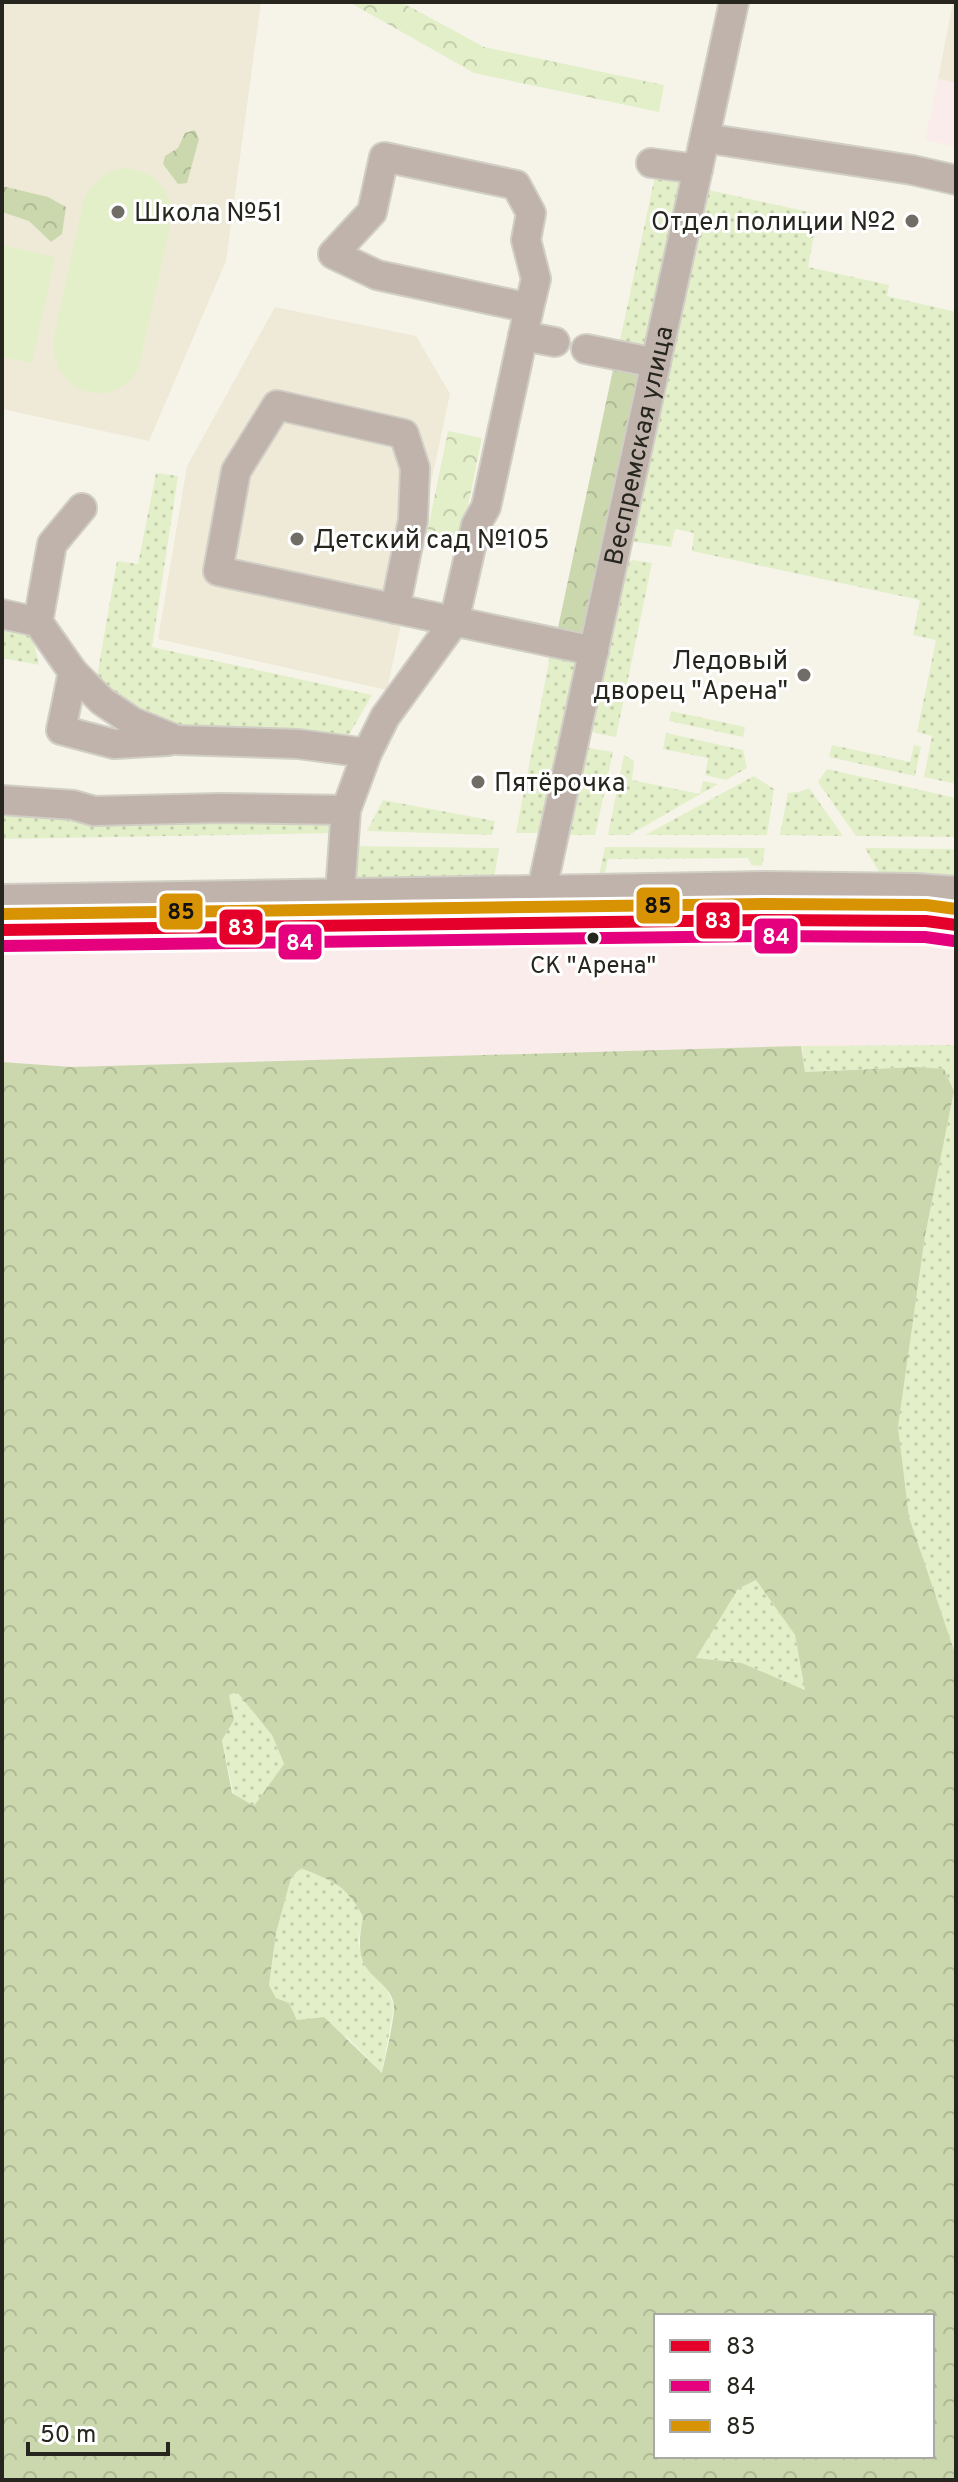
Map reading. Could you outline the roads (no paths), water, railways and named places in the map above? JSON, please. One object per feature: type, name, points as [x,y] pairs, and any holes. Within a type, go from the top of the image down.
[{"type":"street","name":"Веспремская улица","points":[[543,924],[542,889],[734,2]]},
{"type":"street","points":[[705,138],[912,170],[956,180]]},
{"type":"street","points":[[340,893],[346,810],[367,753],[385,717],[454,622],[476,525],[486,507],[526,322],[536,279],[526,240],[531,213],[516,185],[384,157],[372,212],[333,254],[377,275],[526,322],[555,342]]},
{"type":"street","points":[[651,163],[698,169]]},
{"type":"street","points":[[586,349],[656,363]]},
{"type":"street","points":[[395,609],[413,520],[415,468],[404,434],[277,405],[236,471],[218,571],[454,622],[594,651]]},
{"type":"street","points":[[38,622],[52,544],[82,508]]},
{"type":"street","points":[[2,614],[38,622],[73,672],[102,701],[133,722],[177,740]]},
{"type":"street","points":[[73,672],[61,730],[114,744],[177,740],[298,744],[367,753]]},
{"type":"street","points":[[2,800],[73,805],[94,811],[206,808],[346,810]]},
{"type":"street","points":[[2,899],[765,886],[956,891]]},
{"type":"street","points":[[2,930],[794,920],[926,921],[956,925]]},
{"type":"place","name":"Школа №51","points":[[118,212]]},
{"type":"place","name":"Отдел полиции №2","points":[[912,221]]},
{"type":"place","name":"Детский сад №105","points":[[297,539]]},
{"type":"place","name":"Ледовый дворец \"Арена\"","points":[[804,675]]},
{"type":"place","name":"Пятёрочка","points":[[478,782]]},
{"type":"place","name":"СК \"Арена\"","points":[[593,938]]}]
